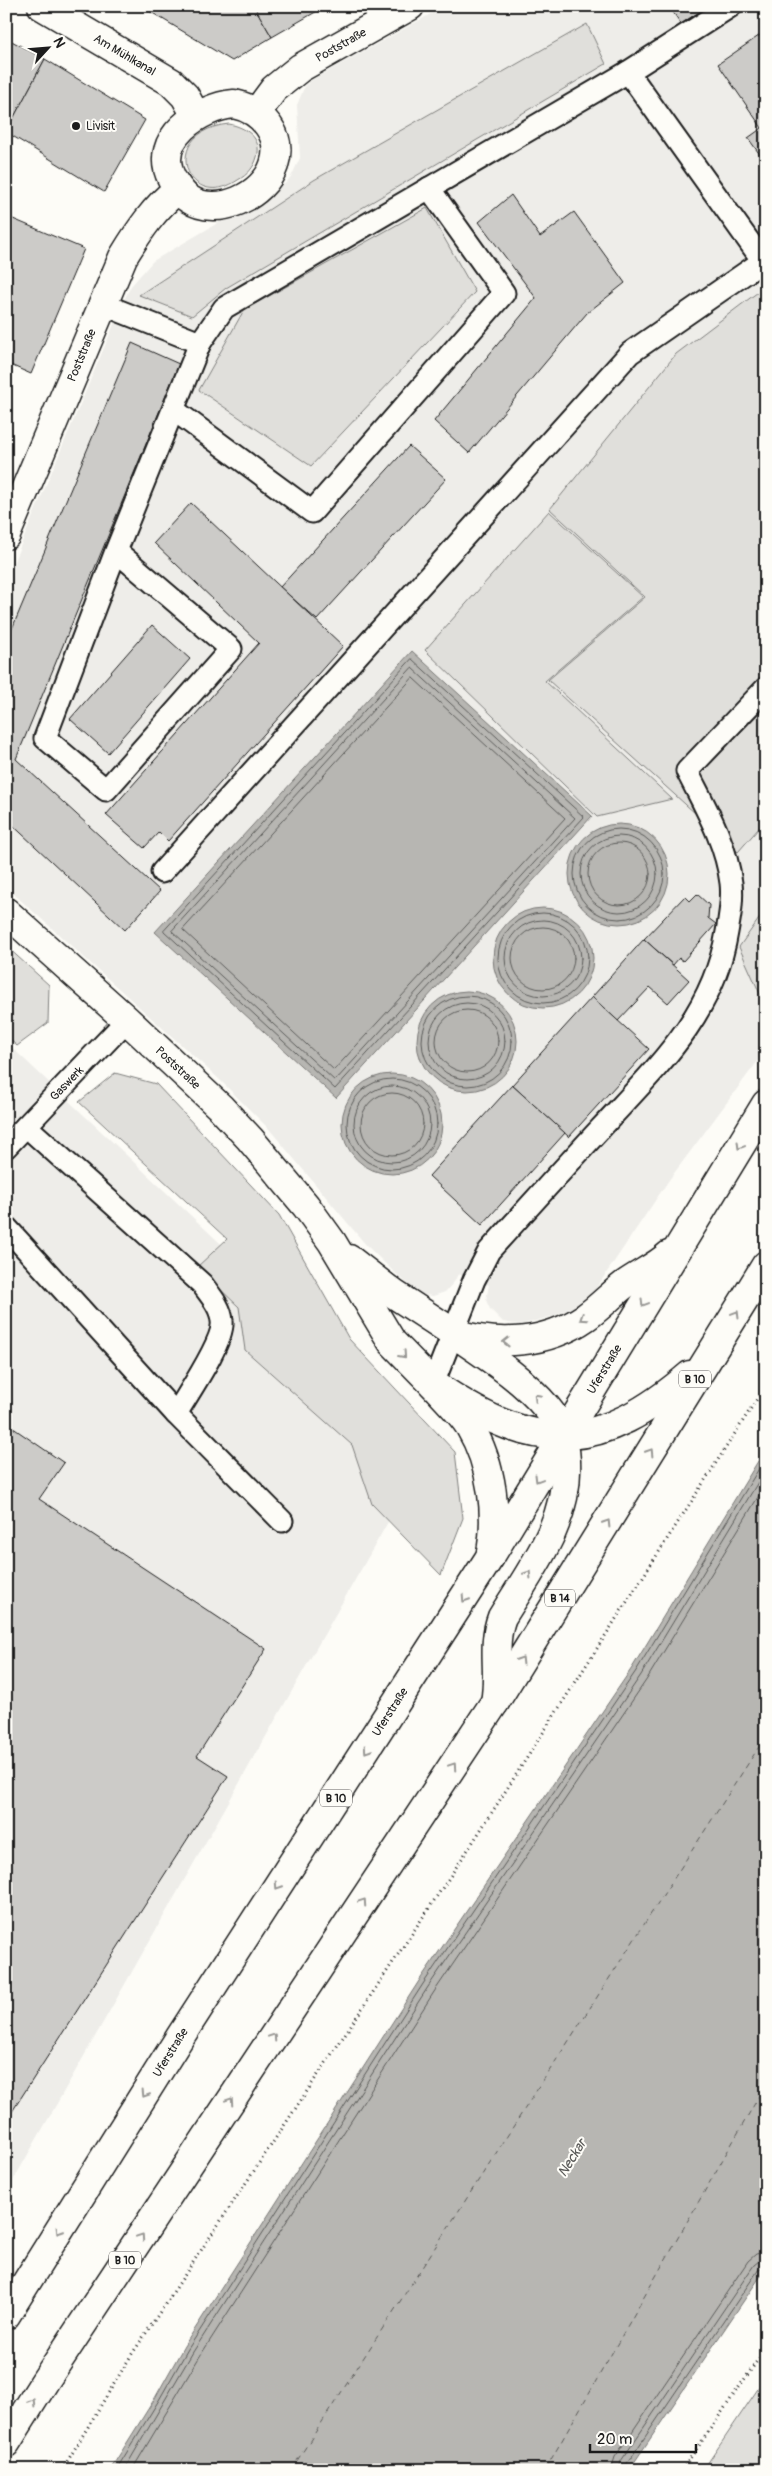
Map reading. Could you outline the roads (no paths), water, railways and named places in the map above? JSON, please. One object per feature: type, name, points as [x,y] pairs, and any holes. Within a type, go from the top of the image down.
[{"type":"main road","name":"Am Mühlkanal","points":[[42,6],[71,14],[171,82],[185,96],[196,116]]},
{"type":"main road","name":"Poststraße","points":[[257,112],[274,89],[287,77],[410,6]]},
{"type":"main road","points":[[234,104],[257,112],[267,123],[274,137],[276,150],[274,165],[267,178],[240,199],[217,207],[189,200],[178,189],[171,175],[167,160],[170,146],[183,126],[196,116],[214,107],[234,104]]},
{"type":"main road","name":"Poststraße","points":[[6,535],[123,257],[136,235],[157,207],[178,189]]},
{"type":"main road","name":"Poststraße","points":[[6,912],[127,1020],[221,1108],[250,1139],[306,1206],[332,1242],[392,1342],[432,1384]]},
{"type":"main road","name":"Uferstraße","points":[[6,2315],[186,2029],[490,1557],[766,1104]]},
{"type":"main road","name":"Poststraße","points":[[332,1242],[360,1269],[496,1363],[538,1397],[553,1416],[563,1437]]},
{"type":"main road","points":[[452,1332],[478,1340],[506,1342],[529,1340],[553,1334],[586,1317],[626,1283],[660,1262],[678,1248]]},
{"type":"main road","name":"B 10","points":[[625,1494],[766,1265]]},
{"type":"main road","points":[[432,1384],[495,1421],[540,1435],[563,1437],[591,1433],[643,1410],[680,1384],[711,1354]]},
{"type":"main road","points":[[432,1384],[470,1428],[485,1464],[494,1523],[490,1557]]},
{"type":"main road","points":[[495,1702],[498,1690],[496,1631],[502,1617],[551,1538],[560,1516],[566,1482],[563,1437]]},
{"type":"main road","name":"B 14","points":[[495,1702],[625,1494]]},
{"type":"main road","name":"B 10","points":[[6,2443],[50,2373],[495,1702]]},
{"type":"lane","points":[[116,551],[232,649],[106,790],[45,738],[116,551],[200,344],[224,308],[628,72],[731,6]]},
{"type":"lane","points":[[162,872],[630,353],[764,260],[628,72]]},
{"type":"lane","points":[[174,410],[312,512],[504,292],[428,188]]},
{"type":"lane","points":[[102,304],[200,344]]},
{"type":"lane","points":[[432,1384],[474,1280],[489,1251],[674,1047],[693,1022],[707,998],[725,944],[731,913],[731,884],[726,854],[712,821],[686,771],[766,688]]},
{"type":"lane","name":"Gaswerk","points":[[6,1147],[127,1020]]},
{"type":"lane","points":[[26,1126],[202,1284],[217,1305],[223,1322],[218,1342],[176,1414]]},
{"type":"lane","points":[[6,1227],[176,1414],[282,1521]]},
{"type":"water","points":[[412,651],[592,816],[336,1098],[155,932]]},
{"type":"water","points":[[619,824],[638,828],[654,839],[665,855],[669,874],[665,893],[654,909],[638,920],[619,924],[600,920],[584,909],[573,893],[569,874],[573,855],[584,839],[600,828]]},
{"type":"water","points":[[543,908],[562,912],[578,923],[589,939],[593,958],[589,977],[578,993],[562,1004],[543,1008],[524,1004],[508,993],[497,977],[493,958],[497,939],[508,923],[524,912]]},
{"type":"water","points":[[467,991],[486,995],[502,1006],[513,1022],[517,1041],[513,1060],[502,1076],[486,1087],[467,1091],[448,1087],[432,1076],[421,1060],[417,1041],[421,1022],[432,1006],[448,995]]},
{"type":"water","points":[[392,1074],[411,1078],[427,1089],[438,1105],[442,1124],[438,1143],[427,1159],[411,1170],[392,1174],[373,1170],[357,1159],[346,1143],[342,1124],[346,1105],[357,1089],[373,1078]]},
{"type":"water","name":"Neckar","points":[[766,1448],[766,2268],[629,2470],[110,2470],[155,2398],[184,2346],[419,1981],[632,1668]]},
{"type":"place","name":"Livisit","points":[[76,126]]}]
